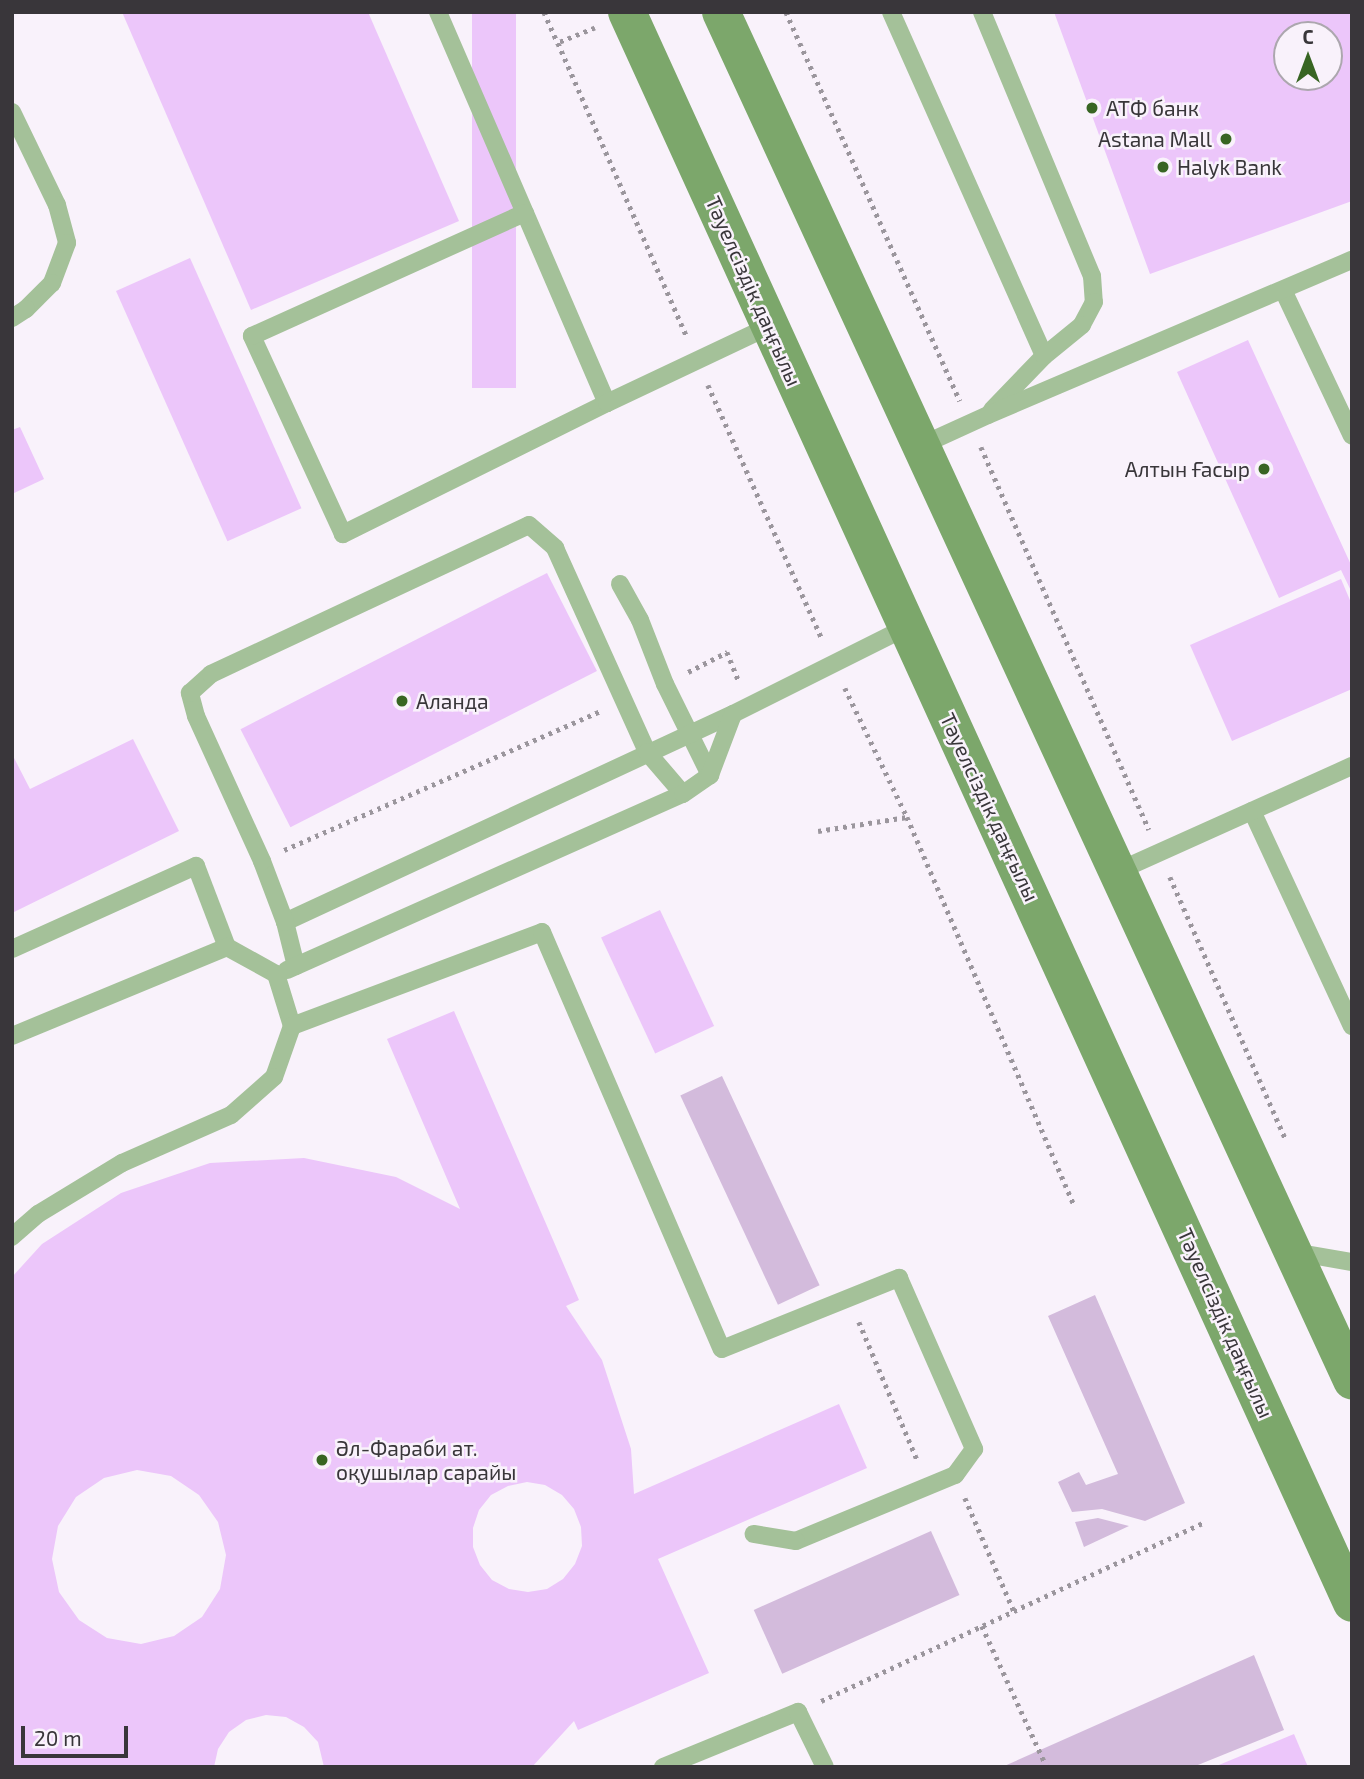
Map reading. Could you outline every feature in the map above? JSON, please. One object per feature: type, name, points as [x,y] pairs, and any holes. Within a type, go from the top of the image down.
[{"type":"main road","points":[[721,12],[1352,1380]]},
{"type":"main road","name":"Тәуелсіздік даңғылы","points":[[628,13],[1352,1602]]},
{"type":"lane","points":[[438,12],[607,403]]},
{"type":"lane","points":[[891,12],[1044,356]]},
{"type":"lane","points":[[982,12],[1092,276],[1094,302],[1082,324],[1044,356],[988,415]]},
{"type":"lane","points":[[12,112],[57,205],[66,243],[51,283],[26,309],[12,318]]},
{"type":"lane","points":[[525,214],[252,336],[343,534],[607,403],[770,326]]},
{"type":"lane","points":[[920,446],[1352,260]]},
{"type":"lane","points":[[1283,290],[1352,436]]},
{"type":"lane","points":[[296,966],[285,922],[262,861],[196,716],[191,693],[211,674],[528,525],[555,548],[647,752],[683,794]]},
{"type":"lane","points":[[620,584],[640,620],[664,684],[710,775]]},
{"type":"lane","points":[[285,922],[741,710],[907,627]]},
{"type":"lane","points":[[276,974],[683,794],[710,775],[741,710]]},
{"type":"lane","points":[[1116,872],[1352,766]]},
{"type":"lane","points":[[1252,811],[1352,1026]]},
{"type":"lane","points":[[12,949],[196,866],[227,947],[276,974],[292,1026],[274,1077],[231,1115],[122,1163],[38,1214],[12,1237]]},
{"type":"lane","points":[[292,1026],[542,932],[722,1349],[899,1278],[974,1449],[955,1475],[796,1541],[754,1534]]},
{"type":"lane","points":[[12,1036],[227,947]]},
{"type":"lane","points":[[1294,1252],[1352,1262]]},
{"type":"lane","points":[[663,1767],[798,1712],[825,1767]]},
{"type":"path","points":[[544,12],[832,663],[907,817],[1074,1205]]},
{"type":"path","points":[[786,12],[970,423]]},
{"type":"path","points":[[558,43],[628,13]]},
{"type":"path","points":[[664,684],[727,652],[741,710]]},
{"type":"path","points":[[262,861],[623,701]]},
{"type":"path","points":[[818,831],[907,817]]},
{"type":"path","points":[[849,1297],[928,1486]]},
{"type":"path","points":[[955,1475],[1014,1611]]},
{"type":"path","points":[[798,1712],[1205,1522]]},
{"type":"path","points":[[982,1626],[1047,1767]]},
{"type":"shaded area","points":[[722,1076],[820,1285],[778,1305],[680,1095]]},
{"type":"shaded area","points":[[1095,1295],[1185,1503],[1145,1521],[1102,1509],[1072,1512],[1058,1482],[1079,1472],[1086,1485],[1118,1474],[1048,1316]]},
{"type":"shaded area","points":[[1098,1518],[1129,1526],[1084,1547],[1075,1522]]},
{"type":"shaded area","points":[[931,1531],[959,1595],[782,1674],[754,1610]]},
{"type":"shaded area","points":[[1254,1655],[1284,1730],[1193,1767],[1002,1767]]},
{"type":"building","points":[[122,12],[368,12],[459,221],[251,310]]},
{"type":"building","points":[[472,12],[516,12],[516,388],[472,388]]},
{"type":"building","name":"Astana Mall","points":[[1054,12],[1352,12],[1352,201],[1150,274]]},
{"type":"building","points":[[190,258],[301,508],[227,541],[116,291]]},
{"type":"building","name":"Алтын Ғасыр","points":[[1248,340],[1352,567],[1352,593],[1341,570],[1279,598],[1177,372]]},
{"type":"building","points":[[20,427],[44,479],[12,494],[12,430]]},
{"type":"building","points":[[547,573],[597,671],[290,827],[240,729]]},
{"type":"building","points":[[1341,579],[1352,605],[1352,689],[1232,741],[1190,645]]},
{"type":"building","points":[[133,739],[179,831],[12,913],[12,754],[30,789]]},
{"type":"building","points":[[660,910],[714,1026],[655,1053],[601,937]]},
{"type":"building","name":"Әл-Фараби ат. оқушылар сарайы","points":[[454,1011],[579,1300],[566,1306],[602,1360],[631,1449],[634,1494],[839,1404],[867,1468],[658,1559],[709,1673],[578,1730],[574,1721],[532,1767],[324,1767],[318,1742],[304,1727],[286,1717],[266,1715],[246,1720],[229,1732],[218,1749],[214,1767],[12,1767],[12,1277],[42,1244],[121,1193],[210,1163],[304,1158],[396,1177],[460,1209],[387,1039]],"holes":[[[137,1470],[171,1476],[199,1495],[218,1522],[226,1555],[220,1589],[202,1617],[174,1636],[141,1644],[107,1638],[79,1620],[59,1592],[52,1559],[58,1526],[76,1497],[104,1478]],[[527,1482],[545,1485],[562,1495],[574,1509],[581,1527],[582,1546],[575,1564],[563,1579],[547,1589],[528,1592],[509,1589],[492,1580],[480,1565],[473,1547],[473,1528],[479,1510],[491,1495],[508,1486]]]},
{"type":"building","points":[[1294,1734],[1308,1767],[1214,1767]]},
{"type":"place","name":"АТФ банк","points":[[1092,108]]},
{"type":"place","name":"Astana Mall","points":[[1226,139]]},
{"type":"place","name":"Halyk Bank","points":[[1163,167]]},
{"type":"place","name":"Алтын Ғасыр","points":[[1264,469]]},
{"type":"place","name":"Аланда","points":[[402,701]]},
{"type":"place","name":"Әл-Фараби ат. оқушылар сарайы","points":[[322,1460]]}]
